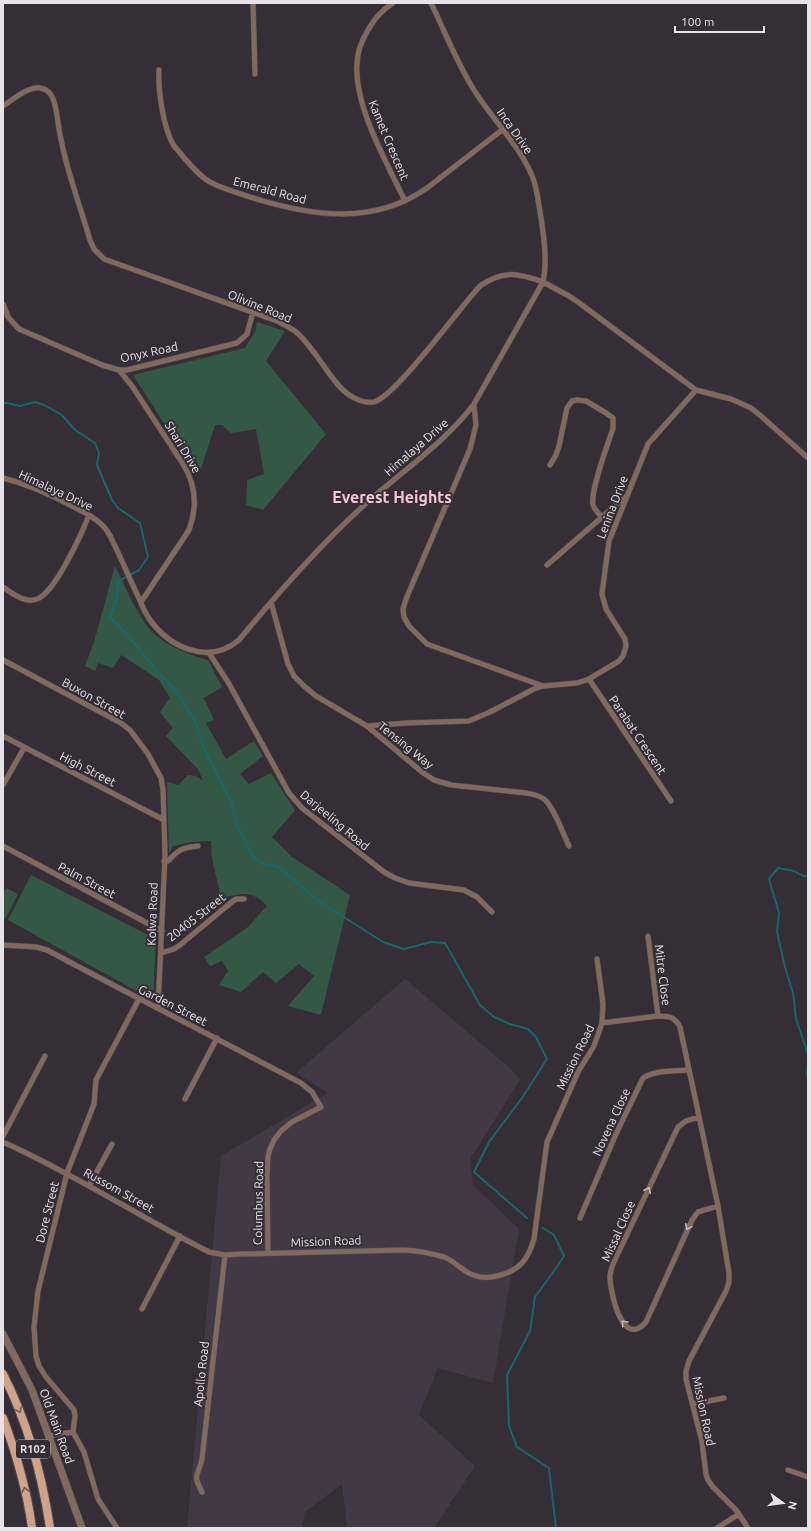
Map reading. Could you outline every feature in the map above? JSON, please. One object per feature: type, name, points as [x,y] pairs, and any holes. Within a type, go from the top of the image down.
[{"type":"main road","name":"R102","points":[[3,1374],[18,1407],[32,1445],[42,1480],[50,1528]]},
{"type":"main road","name":"R102","points":[[3,1418],[18,1463],[32,1528]]},
{"type":"street","points":[[253,3],[255,74]]},
{"type":"street","name":"Kamet Crescent","points":[[393,3],[379,14],[369,27],[361,43],[356,65],[361,100],[367,119],[405,201]]},
{"type":"street","name":"Inca Drive","points":[[431,3],[464,74],[474,91],[521,156],[534,180],[546,255],[546,266],[543,282]]},
{"type":"street","name":"Emerald Road","points":[[159,70],[158,82],[160,97],[170,141],[203,178],[215,185],[288,208],[329,214],[369,213],[394,206],[415,197],[502,130]]},
{"type":"street","name":"Olivine Road","points":[[3,106],[30,89],[38,87],[48,91],[53,97],[64,156],[90,240],[98,255],[110,263],[277,321],[296,332],[340,386],[350,395],[359,400],[374,402],[388,393],[413,366],[470,296],[484,282],[505,274],[513,274],[543,282]]},
{"type":"street","points":[[543,282],[578,302],[696,390],[731,399],[750,408],[808,458]]},
{"type":"street","name":"Himalaya Drive","points":[[3,478],[35,488],[89,515],[100,523],[107,530],[147,616],[168,638],[182,647],[193,651],[209,653],[223,650],[231,647],[239,640],[271,602],[334,534],[399,474],[443,438],[462,419],[474,404],[543,282]]},
{"type":"street","name":"Onyx Road","points":[[3,304],[8,317],[19,330],[102,365],[119,370],[128,370],[177,356],[237,343],[247,334],[253,312]]},
{"type":"street","name":"Shari Drive","points":[[119,370],[132,386],[179,457],[190,475],[193,484],[194,509],[193,519],[189,530],[141,602]]},
{"type":"street","name":"Lenina Drive","points":[[589,679],[619,661],[623,656],[626,646],[623,633],[606,609],[602,594],[609,541],[648,444],[696,390]]},
{"type":"street","points":[[550,465],[558,450],[567,408],[572,401],[586,401],[611,416],[614,421],[613,428],[595,486],[593,500],[593,506],[602,517]]},
{"type":"street","points":[[474,404],[476,425],[470,449],[406,599],[403,609],[404,617],[409,626],[428,644],[543,686]]},
{"type":"street","points":[[547,565],[626,496]]},
{"type":"street","points":[[3,587],[24,599],[37,599],[43,596],[51,587],[75,547],[89,515]]},
{"type":"street","name":"Tensing Way","points":[[271,602],[288,664],[294,676],[303,686],[316,696],[367,726],[422,772],[443,783],[526,793],[545,799],[569,846]]},
{"type":"street","name":"Darjeeling Road","points":[[209,653],[228,682],[289,793],[302,808],[384,872],[395,878],[409,882],[453,888],[472,893],[492,912]]},
{"type":"street","name":"Buxon Street","points":[[3,660],[121,723],[130,730],[148,754],[161,778],[163,789],[164,820]]},
{"type":"street","points":[[367,726],[469,721],[490,712],[534,689],[543,686],[565,685],[589,679]]},
{"type":"street","name":"Parabat Crescent","points":[[589,679],[670,801]]},
{"type":"street","name":"High Street","points":[[3,736],[164,820]]},
{"type":"street","points":[[3,785],[24,748]]},
{"type":"street","name":"Kolwa Road","points":[[158,1008],[162,931],[164,820]]},
{"type":"street","name":"Palm Street","points":[[3,846],[162,931]]},
{"type":"street","points":[[164,861],[168,861],[181,849],[198,846]]},
{"type":"street","name":"20405 Street","points":[[161,954],[174,950],[236,899],[244,899]]},
{"type":"street","name":"Mitre Close","points":[[648,936],[658,1016]]},
{"type":"street","name":"Garden Street","points":[[3,945],[36,947],[46,950],[217,1038],[308,1088],[317,1098],[322,1107]]},
{"type":"street","points":[[597,959],[603,1004],[602,1023]]},
{"type":"street","name":"Dore Street","points":[[73,1432],[75,1416],[74,1410],[46,1377],[39,1366],[36,1356],[34,1327],[42,1273],[67,1173],[92,1109],[96,1080],[139,999]]},
{"type":"street","name":"Mission Road","points":[[225,1255],[404,1250],[419,1251],[443,1257],[452,1261],[472,1275],[481,1277],[491,1277],[515,1270],[524,1262],[531,1251],[534,1239],[547,1142],[578,1072],[594,1046],[602,1023],[658,1016],[673,1018],[680,1027],[718,1206],[729,1273],[729,1282],[726,1291],[687,1366],[686,1379],[702,1442],[708,1480],[739,1514],[748,1528]]},
{"type":"street","points":[[185,1099],[217,1038]]},
{"type":"street","points":[[3,1136],[45,1056]]},
{"type":"street","name":"Novena Close","points":[[580,1218],[616,1134],[643,1078],[648,1075],[689,1070]]},
{"type":"street","name":"Columbus Road","points":[[268,1253],[267,1175],[270,1149],[274,1140],[281,1131],[292,1122],[322,1107]]},
{"type":"street","name":"Missal Close","points":[[699,1118],[682,1123],[674,1133],[613,1264],[610,1277],[611,1284],[618,1313],[625,1326],[629,1328],[637,1328],[641,1327],[646,1322],[692,1220],[698,1212],[718,1206]]},
{"type":"street","name":"Russom Street","points":[[3,1142],[67,1173],[209,1252],[225,1255]]},
{"type":"street","points":[[88,1186],[112,1144]]},
{"type":"street","points":[[142,1309],[180,1236]]},
{"type":"street","name":"Apollo Road","points":[[202,1492],[196,1482],[195,1476],[202,1459],[225,1255]]},
{"type":"street","name":"Old Main Road","points":[[3,1334],[32,1390],[82,1528]]},
{"type":"street","points":[[692,1404],[724,1398]]},
{"type":"street","points":[[49,1436],[73,1432],[84,1452],[98,1498],[117,1528]]},
{"type":"street","points":[[788,1470],[808,1477]]},
{"type":"street","points":[[717,1528],[739,1514]]},
{"type":"shaded area","points":[[405,979],[510,1068],[520,1080],[470,1159],[473,1185],[519,1229],[493,1383],[438,1368],[419,1415],[475,1466],[434,1528],[347,1528],[342,1484],[305,1512],[302,1528],[187,1528],[221,1156],[328,1093],[296,1073]]},
{"type":"green space","points":[[257,322],[285,331],[266,361],[326,434],[263,510],[246,505],[247,480],[264,474],[256,429],[231,433],[222,425],[215,425],[201,469],[193,469],[133,375],[245,348],[255,331]]},
{"type":"green space","points":[[115,566],[138,612],[147,626],[159,638],[174,648],[208,660],[222,687],[204,698],[214,720],[206,723],[226,759],[254,741],[263,756],[240,774],[249,784],[271,773],[295,810],[272,837],[292,857],[350,895],[321,1015],[288,1006],[314,976],[299,964],[276,983],[263,972],[241,992],[219,985],[228,971],[222,961],[210,966],[204,957],[248,927],[267,906],[256,897],[246,894],[221,898],[212,858],[211,841],[191,842],[173,846],[169,854],[167,782],[178,785],[188,775],[196,776],[203,781],[198,769],[166,736],[173,728],[160,712],[170,698],[159,680],[121,655],[113,668],[98,663],[95,671],[85,666],[94,642]]},
{"type":"green space","points":[[31,875],[156,939],[153,1000],[8,920]]},
{"type":"green space","points":[[6,888],[18,894],[5,919],[3,918],[3,894]]},
{"type":"waterway","points":[[3,403],[20,406],[35,402],[44,405],[62,415],[75,430],[95,443],[99,453],[97,465],[112,500],[118,508],[140,523],[148,557],[139,570],[119,581],[116,601],[110,617],[176,691],[194,719],[206,753],[231,801],[237,825],[254,858],[266,865],[278,866],[317,900],[383,942],[404,949],[431,942],[445,943],[480,1005],[494,1017],[510,1024],[528,1029],[536,1037],[547,1059],[522,1098],[489,1142],[474,1172],[527,1218]]},
{"type":"waterway","points":[[808,876],[803,876],[794,871],[778,868],[769,879],[779,913],[777,932],[793,993],[796,1019],[808,1054]]},
{"type":"waterway","points":[[808,1063],[808,1080]]},
{"type":"waterway","points":[[543,1228],[554,1235],[564,1256],[535,1297],[530,1331],[507,1375],[509,1426],[517,1447],[549,1468],[556,1528]]},
{"type":"district","name":"Everest Heights","points":[[392,497]]}]
